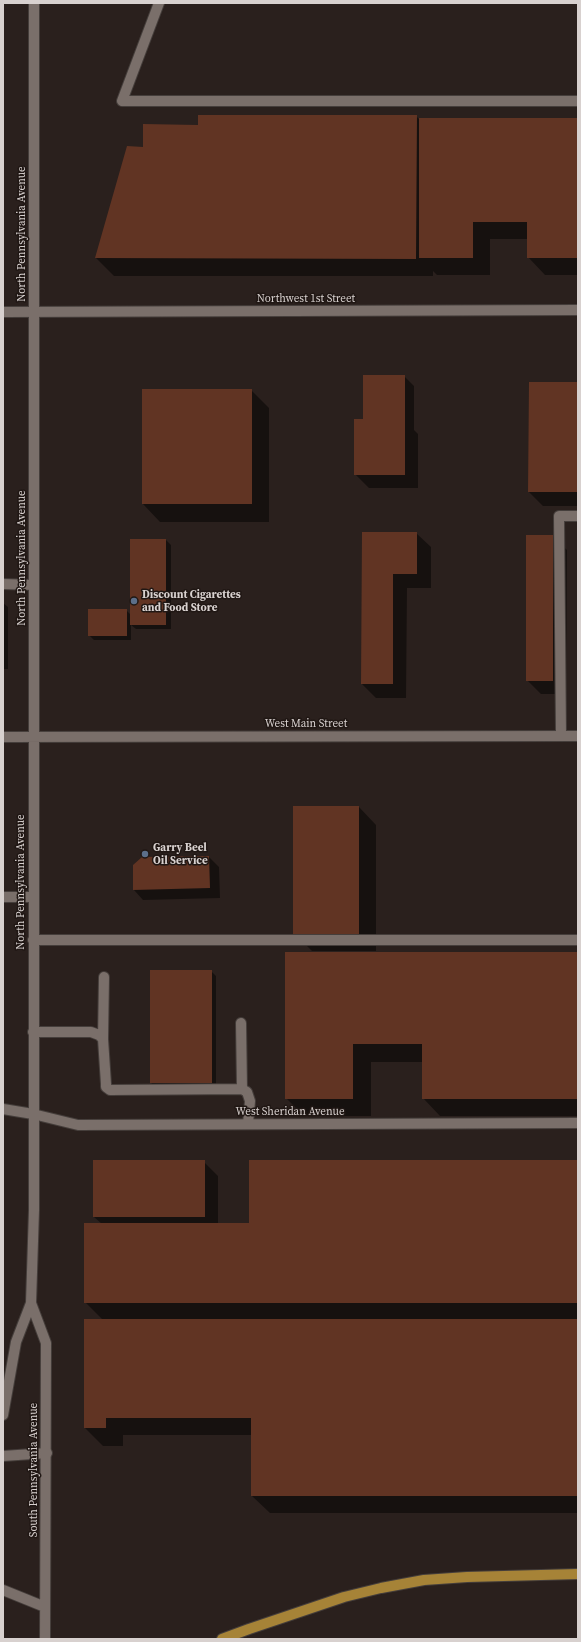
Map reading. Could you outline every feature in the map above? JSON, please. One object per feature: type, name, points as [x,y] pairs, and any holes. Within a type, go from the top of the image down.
[{"type":"main road","name":"North Pennsylvania Avenue","points":[[33,1114],[34,3]]},
{"type":"main road","points":[[159,3],[122,101],[578,101]]},
{"type":"main road","name":"Northwest 1st Street","points":[[3,312],[578,310]]},
{"type":"main road","points":[[560,736],[559,516],[578,516]]},
{"type":"main road","points":[[3,584],[34,585]]},
{"type":"main road","name":"West Main Street","points":[[3,737],[578,736]]},
{"type":"main road","points":[[3,898],[33,897]]},
{"type":"main road","points":[[33,940],[578,940]]},
{"type":"main road","points":[[104,977],[103,1039],[106,1087],[110,1090],[242,1089],[247,1092],[250,1101],[248,1124]]},
{"type":"main road","points":[[241,1024],[242,1089]]},
{"type":"main road","points":[[33,1032],[91,1032],[99,1035],[103,1039]]},
{"type":"main road","name":"West Sheridan Avenue","points":[[3,1109],[33,1114],[78,1125],[578,1123]]},
{"type":"main road","name":"South Pennsylvania Avenue","points":[[3,1414],[16,1342],[31,1303],[34,1210],[33,1114]]},
{"type":"main road","name":"South Pennsylvania Avenue","points":[[31,1303],[46,1343],[47,1453],[45,1639]]},
{"type":"main road","points":[[3,1456],[47,1453]]},
{"type":"main road","points":[[222,1639],[344,1597],[424,1580],[467,1577],[578,1574]]},
{"type":"main road","points":[[3,1590],[45,1607]]},
{"type":"building","points":[[198,115],[417,115],[416,259],[95,258],[127,146],[143,147],[143,124],[198,125]]},
{"type":"building","points":[[419,118],[578,118],[578,258],[527,258],[527,222],[473,222],[473,258],[419,258]]},
{"type":"building","points":[[363,375],[405,375],[405,475],[354,475],[354,419],[363,419]]},
{"type":"building","points":[[529,382],[578,382],[578,492],[528,492]]},
{"type":"building","points":[[142,389],[252,389],[252,504],[142,504]]},
{"type":"building","points":[[362,532],[417,532],[417,574],[393,574],[393,684],[361,684]]},
{"type":"building","points":[[526,535],[553,535],[553,681],[526,681]]},
{"type":"building","points":[[130,539],[166,539],[166,625],[130,625]]},
{"type":"building","points":[[88,609],[127,609],[127,636],[88,636]]},
{"type":"building","points":[[293,806],[359,806],[359,934],[293,934]]},
{"type":"building","points":[[209,856],[210,888],[133,890],[133,865],[142,857]]},
{"type":"building","points":[[285,952],[578,952],[578,1099],[422,1099],[422,1044],[353,1044],[353,1099],[285,1099]]},
{"type":"building","points":[[150,970],[212,970],[212,1083],[150,1083]]},
{"type":"building","points":[[93,1160],[205,1160],[205,1217],[93,1217]]},
{"type":"building","points":[[249,1160],[578,1160],[578,1303],[84,1303],[84,1223],[249,1223]]},
{"type":"building","points":[[84,1319],[578,1319],[578,1496],[251,1496],[251,1418],[106,1418],[106,1428],[84,1428]]},
{"type":"place","name":"Discount Cigarettes and Food Store","points":[[134,601]]},
{"type":"place","name":"Garry Beel Oil Service","points":[[145,854]]}]
